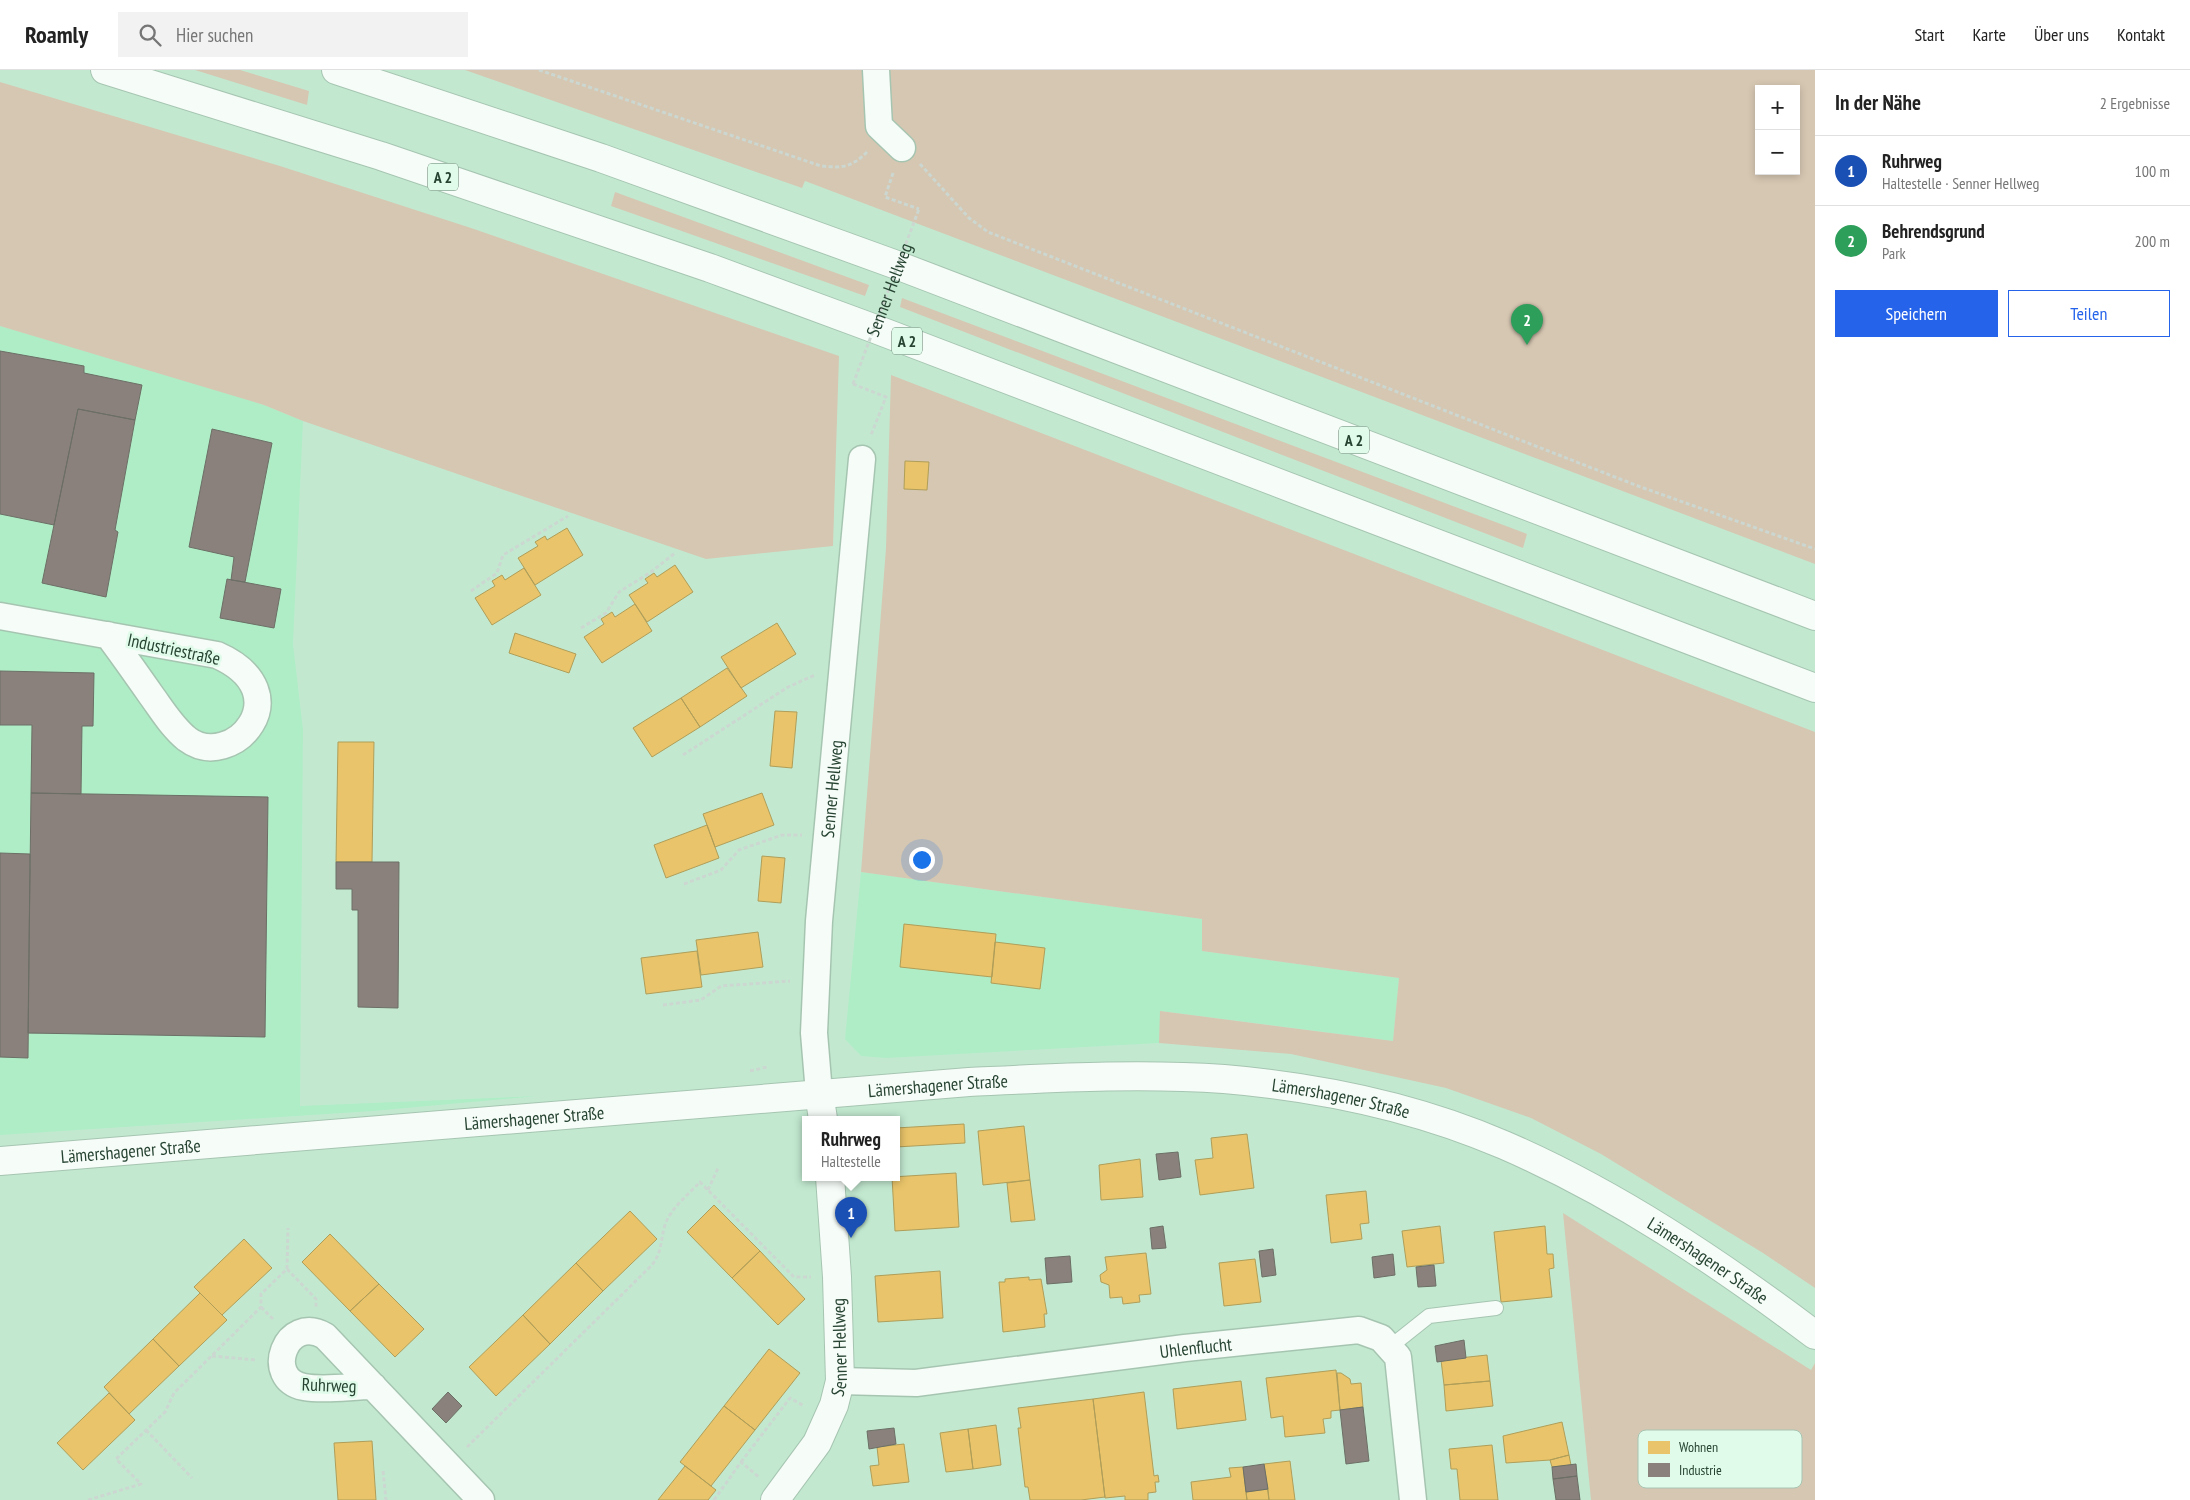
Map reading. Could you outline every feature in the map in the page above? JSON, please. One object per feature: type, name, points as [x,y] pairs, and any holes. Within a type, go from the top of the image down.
[{"type":"main road","name":"A 2","points":[[105,70],[372,153],[710,268],[870,327],[1815,688]]},
{"type":"main road","name":"A 2","points":[[336,70],[591,155],[885,260],[1815,616]]},
{"type":"main road","name":"Lämershagener Straße","points":[[0,1160],[821,1106],[978,1081],[1149,1076],[1273,1084],[1363,1100],[1415,1113],[1502,1144],[1588,1186],[1704,1256],[1815,1335]]},
{"type":"main road","name":"Senner Hellweg","points":[[777,1497],[817,1443],[828,1420],[840,1381],[837,1286],[830,1181]]},
{"type":"street","points":[[876,70],[879,126],[899,156]]},
{"type":"street","name":"Senner Hellweg","points":[[821,1106],[814,1033],[816,980],[827,836],[862,459]]},
{"type":"street","name":"Industriestraße","points":[[0,616],[108,635],[217,655],[229,660],[251,679],[257,691],[257,710],[254,722],[244,733],[216,747],[202,746],[188,740],[166,717],[108,635]]},
{"type":"street","name":"Uhlenflucht","points":[[840,1381],[916,1383],[1185,1348],[1359,1330],[1381,1338],[1390,1347]]},
{"type":"street","name":"Ruhrweg","points":[[373,1386],[303,1387],[291,1382],[284,1373],[281,1363],[284,1349],[292,1338],[305,1331],[316,1331],[325,1336],[373,1386],[448,1465],[482,1500]]},
{"type":"street","points":[[1390,1347],[1398,1358],[1413,1500]]},
{"type":"lane","points":[[1390,1347],[1429,1316],[1496,1308]]},
{"type":"path","points":[[539,70],[821,166],[841,168],[855,164],[867,152],[875,140],[879,126]]},
{"type":"path","points":[[899,156],[912,155],[969,218],[988,232],[1638,486],[1815,549]]},
{"type":"path","name":"Senner Hellweg","points":[[876,422],[886,397],[853,384],[920,209],[885,197],[899,156]]},
{"type":"path","points":[[471,591],[497,573],[504,556],[568,516]]},
{"type":"path","points":[[582,628],[606,613],[618,592],[651,572],[674,553]]},
{"type":"path","points":[[683,755],[788,687],[825,670],[842,667]]},
{"type":"path","points":[[684,884],[721,870],[739,850],[782,835],[827,836]]},
{"type":"path","points":[[663,1005],[701,1000],[721,986],[816,980]]},
{"type":"path","points":[[708,1190],[718,1168]]},
{"type":"path","points":[[448,1465],[652,1265],[662,1249],[665,1223],[671,1213],[700,1182],[794,1277],[813,1277]]},
{"type":"path","points":[[88,1500],[140,1484],[116,1459],[165,1412],[174,1393],[261,1307],[261,1294],[287,1269],[288,1228]]},
{"type":"path","points":[[287,1269],[316,1299],[316,1331]]},
{"type":"path","points":[[211,1356],[281,1363]]},
{"type":"path","points":[[714,1500],[790,1398],[828,1420]]},
{"type":"path","points":[[146,1430],[192,1478]]},
{"type":"path","points":[[741,1462],[777,1497]]},
{"type":"path","points":[[383,1471],[386,1500]]},
{"type":"shaded area","points":[[195,70],[240,70],[309,91],[307,105]]},
{"type":"shaded area","points":[[465,70],[1815,70],[1815,564],[805,181],[802,188]]},
{"type":"shaded area","points":[[0,82],[280,166],[474,229],[839,356],[833,546],[706,559],[303,421],[264,405],[0,326]]},
{"type":"shaded area","points":[[615,192],[869,285],[865,296],[611,206]]},
{"type":"shaded area","points":[[902,298],[1527,534],[1523,548],[900,307]]},
{"type":"shaded area","points":[[0,326],[202,385],[264,405],[303,421],[293,644],[303,730],[300,1106],[537,1096],[373,1111],[0,1135]]},
{"type":"shaded area","points":[[891,375],[1815,732],[1815,1288],[1763,1253],[1601,1154],[1531,1118],[1446,1088],[1291,1054],[1159,1043],[1160,1011],[1393,1041],[1399,978],[1202,951],[1202,919],[861,872],[886,548]]},
{"type":"shaded area","points":[[861,872],[1202,919],[1202,951],[1399,978],[1393,1041],[1161,1011],[1159,1043],[886,1058],[861,1056],[845,1039]]},
{"type":"shaded area","points":[[1563,1213],[1811,1370],[1815,1363],[1815,1500],[1591,1500]]},
{"type":"building: Wohnen","points":[[905,461],[929,462],[927,490],[904,489]]},
{"type":"building: Wohnen","points":[[567,528],[583,555],[535,585],[518,558],[538,546],[535,542],[545,536],[547,540]]},
{"type":"building: Wohnen","points":[[675,565],[693,592],[647,622],[629,595],[648,583],[645,579],[654,573],[657,577]]},
{"type":"building: Wohnen","points":[[524,568],[541,595],[492,625],[475,598],[495,586],[492,581],[502,575],[505,580]]},
{"type":"building: Wohnen","points":[[635,604],[652,631],[602,663],[584,637],[604,624],[601,619],[612,612],[615,617]]},
{"type":"building: Wohnen","points":[[777,623],[796,654],[741,688],[721,657]]},
{"type":"building: Wohnen","points":[[515,633],[576,654],[569,673],[509,653]]},
{"type":"building: Wohnen","points":[[727,668],[747,696],[700,727],[681,698]]},
{"type":"building: Wohnen","points":[[681,698],[700,727],[652,757],[633,728]]},
{"type":"building: Wohnen","points":[[775,711],[797,712],[792,768],[770,766]]},
{"type":"building: Wohnen","points":[[338,742],[374,742],[372,862],[336,862]]},
{"type":"building: Wohnen","points":[[762,793],[774,825],[715,847],[703,814]]},
{"type":"building: Wohnen","points":[[707,825],[719,858],[666,878],[654,845]]},
{"type":"building: Wohnen","points":[[762,856],[785,858],[781,903],[758,901]]},
{"type":"building: Wohnen","points":[[904,924],[996,934],[992,977],[900,967]]},
{"type":"building: Wohnen","points":[[758,932],[763,967],[701,975],[696,940]]},
{"type":"building: Wohnen","points":[[995,942],[1045,948],[1040,989],[991,983]]},
{"type":"building: Wohnen","points":[[697,951],[702,987],[646,994],[641,958]]},
{"type":"building: Wohnen","points":[[964,1124],[965,1143],[900,1147],[900,1128]]},
{"type":"building: Wohnen","points":[[1024,1126],[1030,1180],[983,1185],[978,1131]]},
{"type":"building: Wohnen","points":[[1247,1134],[1254,1188],[1200,1195],[1195,1160],[1213,1158],[1211,1138]]},
{"type":"building: Wohnen","points":[[1140,1159],[1143,1197],[1101,1200],[1099,1165]]},
{"type":"building: Wohnen","points":[[956,1173],[959,1227],[895,1231],[892,1181],[900,1181],[900,1176]]},
{"type":"building: Wohnen","points":[[1030,1180],[1035,1220],[1011,1222],[1007,1183]]},
{"type":"building: Wohnen","points":[[1366,1191],[1369,1223],[1360,1224],[1362,1239],[1331,1243],[1326,1195]]},
{"type":"building: Wohnen","points":[[714,1205],[760,1251],[732,1278],[687,1232]]},
{"type":"building: Wohnen","points":[[630,1211],[657,1239],[603,1291],[576,1263]]},
{"type":"building: Wohnen","points":[[1440,1226],[1444,1263],[1407,1267],[1402,1231]]},
{"type":"building: Wohnen","points":[[1545,1226],[1547,1254],[1553,1254],[1554,1268],[1549,1269],[1552,1297],[1501,1302],[1494,1232]]},
{"type":"building: Wohnen","points":[[330,1234],[379,1284],[350,1311],[302,1262]]},
{"type":"building: Wohnen","points":[[244,1239],[272,1268],[222,1315],[194,1287]]},
{"type":"building: Wohnen","points":[[760,1251],[805,1299],[778,1325],[732,1278]]},
{"type":"building: Wohnen","points":[[1146,1253],[1151,1294],[1139,1295],[1140,1302],[1123,1304],[1122,1297],[1110,1298],[1109,1285],[1101,1282],[1100,1275],[1107,1270],[1105,1257]]},
{"type":"building: Wohnen","points":[[1255,1259],[1261,1302],[1224,1306],[1219,1263]]},
{"type":"building: Wohnen","points":[[576,1263],[603,1291],[550,1344],[523,1315]]},
{"type":"building: Wohnen","points":[[940,1271],[943,1318],[878,1322],[875,1276]]},
{"type":"building: Wohnen","points":[[1029,1277],[1029,1280],[1041,1279],[1047,1314],[1044,1314],[1045,1327],[1003,1332],[999,1282],[1005,1282],[1005,1279]]},
{"type":"building: Wohnen","points":[[379,1284],[424,1329],[395,1357],[350,1311]]},
{"type":"building: Wohnen","points":[[200,1293],[227,1320],[179,1366],[153,1339]]},
{"type":"building: Wohnen","points":[[523,1315],[550,1344],[496,1396],[469,1367]]},
{"type":"building: Wohnen","points":[[153,1339],[179,1366],[129,1414],[104,1387]]},
{"type":"building: Wohnen","points":[[769,1349],[800,1373],[755,1430],[724,1406]]},
{"type":"building: Wohnen","points":[[1487,1355],[1490,1381],[1444,1385],[1441,1360]]},
{"type":"building: Wohnen","points":[[1336,1370],[1340,1410],[1331,1411],[1331,1418],[1323,1419],[1325,1433],[1285,1437],[1283,1416],[1271,1418],[1266,1378]]},
{"type":"building: Wohnen","points":[[1337,1373],[1341,1373],[1350,1379],[1351,1384],[1361,1383],[1363,1407],[1340,1410]]},
{"type":"building: Wohnen","points":[[1241,1381],[1246,1420],[1177,1429],[1173,1389]]},
{"type":"building: Wohnen","points":[[1490,1381],[1493,1406],[1446,1411],[1444,1385]]},
{"type":"building: Wohnen","points":[[1144,1392],[1154,1476],[1158,1475],[1159,1482],[1155,1482],[1156,1492],[1148,1493],[1148,1500],[1125,1500],[1125,1496],[1105,1498],[1093,1399]]},
{"type":"building: Wohnen","points":[[109,1393],[135,1420],[83,1470],[57,1443]]},
{"type":"building: Wohnen","points":[[1093,1399],[1105,1497],[1081,1500],[1030,1500],[1028,1487],[1025,1487],[1018,1428],[1021,1428],[1018,1408]]},
{"type":"building: Wohnen","points":[[724,1406],[755,1430],[711,1486],[680,1462]]},
{"type":"building: Wohnen","points":[[1562,1422],[1569,1455],[1550,1460],[1506,1463],[1503,1436]]},
{"type":"building: Wohnen","points":[[996,1425],[1001,1465],[973,1469],[968,1429]]},
{"type":"building: Wohnen","points":[[968,1429],[973,1469],[946,1472],[940,1433]]},
{"type":"building: Wohnen","points":[[372,1441],[376,1500],[338,1500],[334,1443]]},
{"type":"building: Wohnen","points":[[904,1444],[909,1482],[873,1486],[870,1466],[879,1465],[877,1447]]},
{"type":"building: Wohnen","points":[[1492,1445],[1498,1500],[1460,1500],[1457,1469],[1451,1469],[1449,1449]]},
{"type":"building: Wohnen","points":[[1569,1455],[1571,1465],[1552,1467],[1550,1460]]},
{"type":"building: Wohnen","points":[[1290,1461],[1295,1500],[1269,1500],[1264,1464]]},
{"type":"building: Wohnen","points":[[685,1466],[716,1490],[708,1500],[658,1500]]},
{"type":"building: Wohnen","points":[[1243,1467],[1247,1500],[1193,1500],[1191,1482],[1231,1477],[1229,1468]]},
{"type":"building: Wohnen","points":[[1268,1489],[1269,1500],[1247,1500],[1246,1492]]},
{"type":"building: Industrie","points":[[0,351],[84,366],[84,373],[142,385],[135,420],[78,409],[54,525],[0,514]]},
{"type":"building: Industrie","points":[[78,409],[135,420],[115,530],[118,532],[106,597],[42,583]]},
{"type":"building: Industrie","points":[[212,429],[272,443],[245,582],[231,580],[234,557],[189,547]]},
{"type":"building: Industrie","points":[[227,579],[281,589],[274,628],[220,618]]},
{"type":"building: Industrie","points":[[0,671],[94,673],[93,726],[82,726],[81,794],[31,793],[32,725],[0,725]]},
{"type":"building: Industrie","points":[[31,793],[268,797],[265,1037],[28,1033]]},
{"type":"building: Industrie","points":[[0,853],[30,854],[28,1058],[0,1057]]},
{"type":"building: Industrie","points":[[336,862],[399,862],[398,1008],[358,1007],[358,910],[352,910],[352,889],[336,889]]},
{"type":"building: Industrie","points":[[1178,1152],[1181,1177],[1159,1180],[1156,1154]]},
{"type":"building: Industrie","points":[[1163,1226],[1166,1248],[1152,1249],[1150,1228]]},
{"type":"building: Industrie","points":[[1273,1249],[1276,1275],[1262,1277],[1259,1251]]},
{"type":"building: Industrie","points":[[1393,1254],[1395,1275],[1374,1278],[1372,1257]]},
{"type":"building: Industrie","points":[[1070,1256],[1072,1282],[1047,1284],[1045,1258]]},
{"type":"building: Industrie","points":[[1434,1265],[1436,1286],[1418,1287],[1416,1267]]},
{"type":"building: Industrie","points":[[1464,1340],[1466,1358],[1437,1362],[1435,1346]]},
{"type":"building: Industrie","points":[[448,1392],[462,1406],[446,1423],[432,1409]]},
{"type":"building: Industrie","points":[[1363,1407],[1369,1461],[1346,1464],[1340,1410]]},
{"type":"building: Industrie","points":[[894,1428],[896,1444],[869,1449],[867,1431]]},
{"type":"building: Industrie","points":[[1264,1464],[1268,1489],[1246,1492],[1243,1467]]},
{"type":"building: Industrie","points":[[1576,1464],[1577,1476],[1553,1479],[1552,1467]]},
{"type":"building: Industrie","points":[[1577,1476],[1580,1500],[1556,1500],[1553,1479]]},
{"type":"place","name":"Behrendsgrund","points":[[1527,345]]},
{"type":"place","name":"Ruhrweg","points":[[851,1238]]}]
